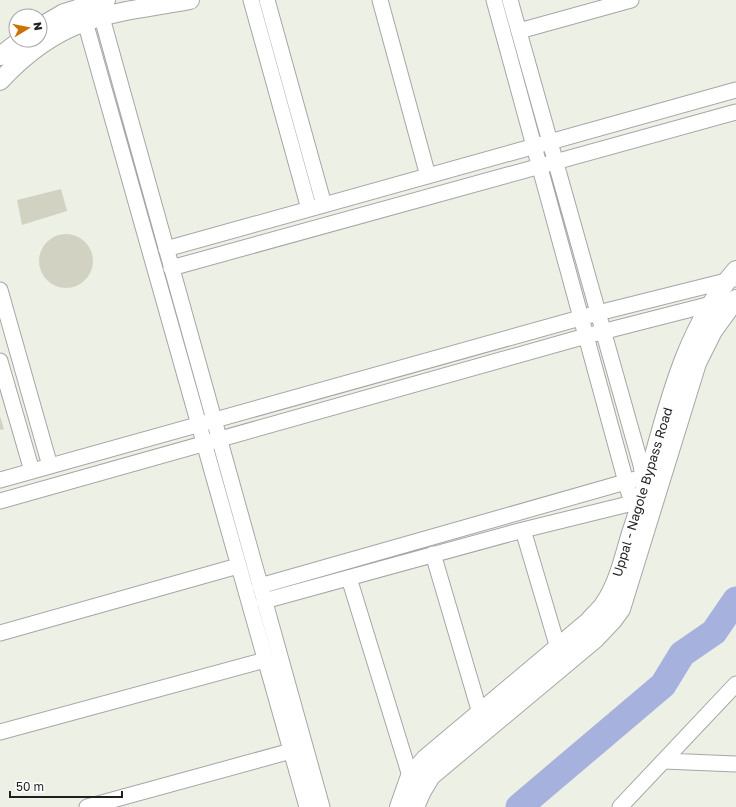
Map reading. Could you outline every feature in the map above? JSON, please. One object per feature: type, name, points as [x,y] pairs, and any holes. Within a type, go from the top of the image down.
[{"type":"street","points":[[48,22],[64,13],[190,0]]},
{"type":"street","points":[[251,0],[309,209]]},
{"type":"street","points":[[267,0],[324,205]]},
{"type":"street","points":[[380,0],[428,176]]},
{"type":"street","points":[[264,600],[523,530],[637,502],[626,483],[494,0]]},
{"type":"street","points":[[260,586],[626,483],[645,476],[510,0]]},
{"type":"street","points":[[519,31],[631,0]]},
{"type":"street","points":[[0,81],[13,67],[51,38],[94,10]]},
{"type":"street","points":[[94,10],[166,249],[322,807]]},
{"type":"street","points":[[94,10],[198,425],[306,807]]},
{"type":"street","points":[[0,56],[10,48]]},
{"type":"street","points":[[166,249],[736,90]]},
{"type":"street","points":[[171,268],[539,165],[736,112]]},
{"type":"street","points":[[0,480],[733,276]]},
{"type":"street","name":"Uppal - Nagole Bypass Road","points":[[399,807],[410,776],[425,759],[558,648],[588,622],[604,604],[616,580],[637,502],[683,358],[698,325],[733,276]]},
{"type":"street","points":[[0,290],[50,466]]},
{"type":"street","points":[[0,501],[586,336],[713,303],[736,299]]},
{"type":"street","name":"Uppal - Nagole Bypass Road","points":[[415,807],[422,790],[431,776],[595,638],[613,620],[621,609],[698,363],[713,331],[736,299]]},
{"type":"street","points":[[0,361],[32,471]]},
{"type":"street","points":[[523,530],[558,648]]},
{"type":"street","points":[[433,554],[480,713]]},
{"type":"street","points":[[0,633],[238,566]]},
{"type":"street","points":[[349,578],[410,776]]},
{"type":"street","points":[[0,732],[265,660]]},
{"type":"street","points":[[620,807],[736,684]]},
{"type":"street","points":[[87,807],[291,751]]},
{"type":"street","points":[[664,761],[736,764]]},
{"type":"building","points":[[61,189],[67,211],[22,225],[17,200]]},
{"type":"building","points":[[61,234],[71,234],[81,238],[89,246],[93,256],[93,266],[89,276],[81,284],[71,288],[61,288],[51,284],[43,276],[39,266],[39,256],[43,246],[51,238]]},
{"type":"building","points":[[0,416],[4,429],[0,430]]},
{"type":"waterway","points":[[519,807],[663,685],[682,654],[714,632],[736,600]]}]
